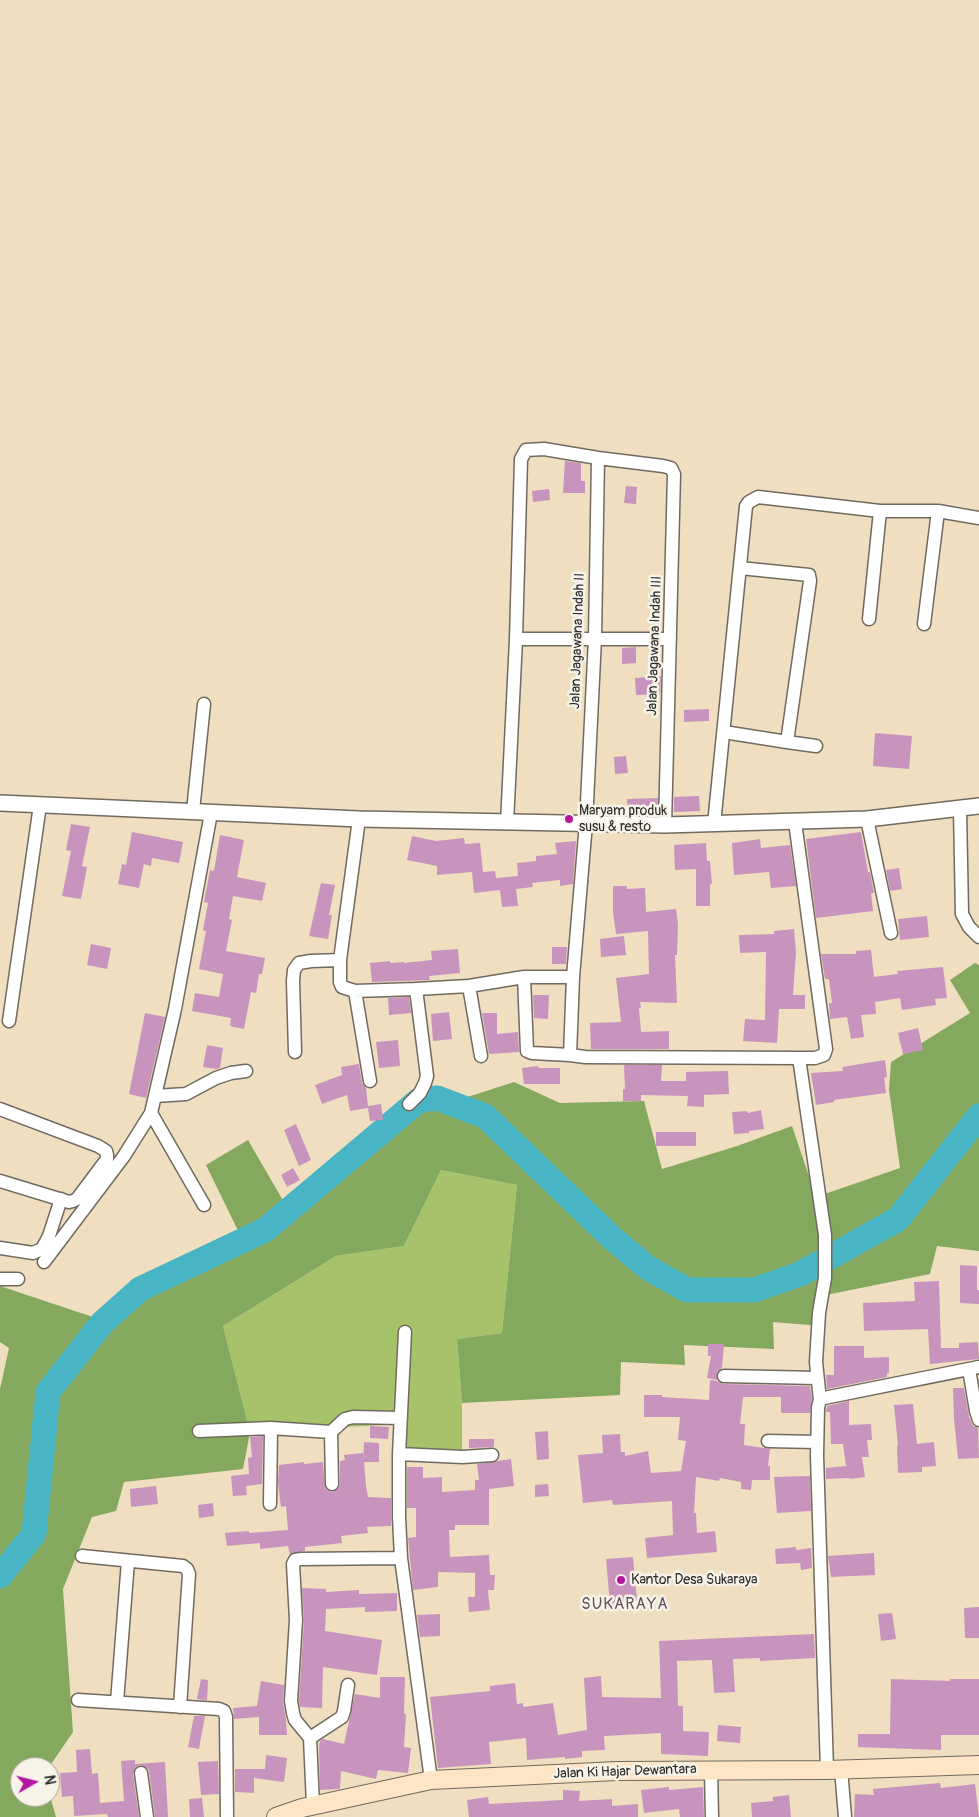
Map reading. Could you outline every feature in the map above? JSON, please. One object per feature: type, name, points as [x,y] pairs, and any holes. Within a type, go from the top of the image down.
[{"type":"main road","name":"Jalan Ki Hajar Dewantara","points":[[276,1817],[431,1780],[617,1771],[834,1770],[979,1765]]},
{"type":"street","points":[[507,822],[516,639],[521,459],[526,450],[544,449],[598,458]]},
{"type":"street","name":"Jalan Jagawana Indah III","points":[[598,458],[671,468],[674,474],[665,825]]},
{"type":"street","name":"Jalan Jagawana Indah II","points":[[570,1055],[573,977],[586,824],[595,638],[598,458]]},
{"type":"street","points":[[714,824],[746,506],[749,502],[758,497],[880,511],[938,511],[979,518]]},
{"type":"street","points":[[868,620],[880,511]]},
{"type":"street","points":[[924,624],[938,511]]},
{"type":"street","points":[[740,568],[809,575],[810,577],[787,742]]},
{"type":"street","points":[[516,639],[670,639]]},
{"type":"street","points":[[193,811],[204,704]]},
{"type":"street","points":[[724,732],[816,746]]},
{"type":"street","points":[[0,803],[360,819],[665,825],[867,819],[960,810],[979,806]]},
{"type":"street","points":[[10,1021],[40,805]]},
{"type":"street","points":[[960,810],[962,914],[969,927],[979,937]]},
{"type":"street","points":[[44,1262],[124,1156],[152,1113],[175,1009],[211,813]]},
{"type":"street","points":[[360,819],[340,960],[340,982],[346,989],[355,991],[416,989],[469,986],[524,977],[573,977]]},
{"type":"street","points":[[867,819],[891,933]]},
{"type":"street","points":[[524,977],[527,1051],[532,1053],[667,1058],[799,1058],[820,1057],[824,1055],[826,1049],[795,822]]},
{"type":"street","points":[[295,1052],[294,970],[299,963],[340,960]]},
{"type":"street","points":[[469,986],[481,1056]]},
{"type":"street","points":[[409,1104],[423,1088],[427,1076],[416,989]]},
{"type":"street","points":[[355,991],[370,1081]]},
{"type":"street","points":[[799,1058],[825,1235],[825,1278],[819,1313],[816,1362],[820,1400],[817,1442],[834,1770],[845,1817]]},
{"type":"street","points":[[155,1096],[186,1094],[216,1078],[230,1073],[246,1071]]},
{"type":"street","points":[[0,1109],[98,1146],[106,1151],[107,1159],[78,1199],[69,1202],[0,1181]]},
{"type":"street","points":[[152,1113],[204,1205]]},
{"type":"street","points":[[0,1248],[34,1253],[42,1249],[49,1236],[61,1199]]},
{"type":"street","points":[[0,1278],[18,1279]]},
{"type":"street","points":[[405,1332],[399,1454],[401,1558],[431,1780]]},
{"type":"street","points":[[820,1400],[974,1368],[976,1411],[979,1420]]},
{"type":"street","points":[[724,1376],[817,1378]]},
{"type":"street","points":[[199,1431],[271,1428],[331,1432],[345,1419],[353,1417],[401,1418]]},
{"type":"street","points":[[270,1504],[271,1428]]},
{"type":"street","points":[[331,1432],[332,1484]]},
{"type":"street","points":[[768,1441],[817,1442]]},
{"type":"street","points":[[399,1454],[463,1457],[492,1455]]},
{"type":"street","points":[[82,1556],[183,1566],[187,1569],[189,1574],[180,1707]]},
{"type":"street","points":[[306,1810],[310,1738],[295,1720],[291,1701],[296,1620],[293,1564],[295,1560],[300,1559],[401,1558]]},
{"type":"street","points":[[117,1702],[128,1561]]},
{"type":"street","points":[[310,1738],[342,1717],[348,1685]]},
{"type":"street","points":[[78,1700],[219,1709],[224,1711],[226,1717],[227,1817]]},
{"type":"street","points":[[711,1770],[712,1817]]},
{"type":"street","points":[[141,1773],[146,1817]]},
{"type":"green space","points":[[975,963],[979,965],[979,1251],[937,1246],[930,1274],[826,1295],[821,1326],[773,1322],[774,1349],[684,1345],[685,1365],[621,1362],[620,1395],[462,1403],[457,1339],[502,1333],[517,1185],[441,1170],[404,1246],[336,1256],[223,1326],[250,1432],[243,1469],[124,1482],[116,1511],[92,1517],[63,1589],[73,1732],[56,1757],[10,1757],[10,1807],[53,1807],[56,1817],[0,1817],[0,1389],[9,1348],[0,1342],[0,1286],[93,1317],[196,1259],[246,1247],[206,1165],[248,1140],[292,1216],[348,1164],[384,1124],[514,1082],[560,1103],[644,1101],[662,1169],[737,1146],[792,1126],[816,1197],[900,1168],[889,1090],[891,1062],[970,1013],[950,980]]},
{"type":"green space","points":[[441,1170],[517,1185],[502,1333],[457,1339],[462,1403],[462,1455],[405,1454],[404,1424],[250,1432],[223,1326],[336,1256],[404,1246]]},
{"type":"building","points":[[565,461],[581,463],[581,481],[585,481],[585,493],[563,493]]},
{"type":"building","points":[[626,486],[637,487],[636,504],[624,503]]},
{"type":"building","points":[[549,489],[550,500],[533,502],[532,491]]},
{"type":"building","points":[[636,647],[636,663],[622,664],[622,648]]},
{"type":"building","points":[[661,676],[660,694],[636,695],[635,678]]},
{"type":"building","points":[[709,709],[709,721],[684,722],[684,710]]},
{"type":"building","points":[[875,733],[912,736],[909,769],[873,766]]},
{"type":"building","points":[[626,756],[628,773],[615,774],[614,757]]},
{"type":"building","points":[[699,796],[700,811],[674,812],[674,797]]},
{"type":"building","points":[[658,798],[657,811],[628,812],[627,799]]},
{"type":"building","points":[[71,824],[90,827],[82,866],[87,867],[81,899],[62,896],[71,851],[66,850]]},
{"type":"building","points":[[132,832],[183,842],[179,863],[152,858],[151,866],[144,864],[139,888],[118,884],[122,864],[126,865]]},
{"type":"building","points":[[861,832],[874,893],[871,893],[873,911],[816,918],[806,839]]},
{"type":"building","points":[[220,835],[244,840],[237,877],[266,883],[262,901],[233,896],[229,919],[232,920],[226,951],[265,958],[262,974],[259,974],[256,993],[251,992],[244,1029],[230,1026],[231,1018],[192,1011],[195,993],[219,997],[223,974],[199,969],[206,931],[203,930],[208,903],[204,902],[210,870],[214,871]]},
{"type":"building","points":[[412,836],[436,841],[464,838],[465,844],[480,843],[483,872],[495,871],[496,878],[518,876],[517,863],[536,861],[536,856],[557,854],[555,843],[576,841],[573,884],[560,886],[560,880],[532,883],[533,887],[516,889],[518,906],[502,907],[500,890],[474,893],[472,872],[437,875],[437,866],[407,860]]},
{"type":"building","points":[[760,839],[761,848],[790,845],[796,886],[771,888],[769,872],[734,875],[732,843]]},
{"type":"building","points":[[706,843],[707,861],[710,861],[712,884],[710,884],[710,906],[696,906],[696,869],[675,870],[674,845]]},
{"type":"building","points":[[899,868],[902,889],[890,891],[886,870]]},
{"type":"building","points":[[321,883],[335,885],[329,915],[332,915],[328,939],[309,936]]},
{"type":"building","points":[[613,886],[627,886],[627,889],[645,888],[646,912],[676,909],[678,924],[677,955],[675,955],[677,1003],[640,1002],[641,1008],[639,1008],[641,1032],[669,1031],[669,1049],[591,1049],[590,1023],[621,1022],[616,978],[649,974],[648,931],[616,934],[613,912]]},
{"type":"building","points":[[927,916],[929,937],[900,940],[898,919]]},
{"type":"building","points":[[794,929],[796,952],[793,995],[805,995],[805,1009],[779,1009],[777,1043],[743,1041],[745,1019],[765,1020],[766,952],[740,953],[739,935],[774,934],[774,931]]},
{"type":"building","points":[[624,936],[626,955],[601,957],[600,939]]},
{"type":"building","points":[[91,944],[111,948],[107,969],[87,965]]},
{"type":"building","points":[[552,947],[567,947],[566,964],[552,964]]},
{"type":"building","points":[[458,949],[460,973],[429,976],[430,980],[372,982],[370,963],[390,961],[390,963],[404,963],[432,960],[431,951]]},
{"type":"building","points":[[871,950],[874,977],[898,974],[897,971],[943,967],[947,998],[935,999],[936,1005],[902,1010],[900,998],[875,1002],[876,1014],[861,1015],[864,1037],[851,1039],[847,1017],[830,1019],[829,1003],[832,1003],[829,979],[825,979],[821,954],[856,954],[856,951]]},
{"type":"building","points":[[533,995],[549,995],[548,1019],[534,1018]]},
{"type":"building","points":[[409,997],[411,1013],[389,1015],[388,998]]},
{"type":"building","points":[[449,1012],[452,1039],[433,1041],[431,1014]]},
{"type":"building","points":[[145,1013],[165,1017],[146,1098],[129,1094]]},
{"type":"building","points":[[482,1013],[497,1013],[497,1034],[518,1032],[519,1052],[489,1054]]},
{"type":"building","points":[[918,1028],[923,1050],[903,1054],[898,1033]]},
{"type":"building","points":[[398,1040],[400,1066],[379,1068],[376,1042]]},
{"type":"building","points":[[207,1045],[223,1048],[220,1068],[203,1067]]},
{"type":"building","points":[[885,1060],[887,1077],[884,1078],[886,1093],[834,1100],[834,1102],[816,1105],[811,1073],[843,1071],[842,1067]]},
{"type":"building","points":[[359,1064],[362,1083],[366,1088],[368,1106],[381,1104],[383,1120],[370,1121],[368,1108],[350,1111],[347,1095],[322,1104],[315,1085],[342,1075],[341,1067]]},
{"type":"building","points":[[624,1065],[662,1065],[661,1081],[686,1081],[686,1072],[728,1071],[729,1094],[704,1095],[704,1107],[687,1106],[688,1096],[641,1095],[641,1101],[623,1101],[623,1089],[625,1089]]},
{"type":"building","points":[[538,1066],[539,1068],[560,1068],[560,1084],[524,1084],[522,1068]]},
{"type":"building","points":[[761,1110],[764,1129],[734,1134],[732,1112],[747,1111],[748,1113]]},
{"type":"building","points":[[296,1124],[311,1160],[299,1166],[284,1130]]},
{"type":"building","points":[[656,1132],[696,1132],[696,1146],[656,1146]]},
{"type":"building","points":[[293,1168],[300,1180],[287,1187],[281,1175]]},
{"type":"building","points":[[960,1265],[977,1266],[979,1304],[960,1303]]},
{"type":"building","points":[[939,1281],[941,1348],[959,1348],[959,1343],[978,1342],[979,1359],[930,1364],[928,1329],[864,1331],[863,1303],[915,1301],[914,1282]]},
{"type":"building","points":[[708,1344],[724,1344],[722,1368],[717,1372],[717,1380],[707,1378],[711,1356],[708,1356]]},
{"type":"building","points":[[834,1346],[864,1346],[864,1358],[889,1357],[889,1373],[887,1373],[887,1377],[827,1389],[826,1375],[834,1375]]},
{"type":"building","points":[[710,1380],[724,1384],[810,1386],[812,1399],[810,1413],[781,1413],[781,1397],[743,1397],[740,1424],[745,1424],[744,1445],[770,1449],[768,1466],[770,1466],[770,1480],[752,1480],[751,1490],[741,1489],[741,1482],[720,1478],[719,1481],[696,1477],[694,1513],[696,1513],[697,1533],[715,1531],[717,1552],[647,1558],[645,1538],[673,1535],[672,1501],[613,1505],[612,1500],[583,1503],[578,1455],[603,1453],[602,1435],[620,1434],[621,1452],[625,1452],[625,1456],[648,1451],[651,1473],[681,1471],[686,1441],[678,1440],[680,1417],[644,1417],[644,1395],[709,1400]]},
{"type":"building","points":[[953,1388],[964,1388],[969,1417],[973,1426],[978,1428],[979,1458],[958,1459]]},
{"type":"building","points":[[849,1401],[849,1425],[871,1424],[872,1440],[867,1440],[869,1457],[862,1457],[865,1477],[826,1479],[826,1468],[846,1466],[843,1444],[831,1444],[830,1412],[826,1412],[827,1406]]},
{"type":"building","points":[[913,1404],[917,1444],[934,1442],[936,1466],[922,1467],[922,1472],[898,1473],[898,1446],[894,1405]]},
{"type":"building","points":[[370,1426],[389,1427],[388,1439],[370,1438]]},
{"type":"building","points":[[548,1431],[549,1459],[537,1460],[535,1432]]},
{"type":"building","points":[[263,1436],[262,1484],[246,1486],[247,1495],[233,1496],[231,1476],[249,1474],[248,1458],[252,1457],[250,1437]]},
{"type":"building","points":[[469,1439],[494,1439],[494,1447],[469,1448]]},
{"type":"building","points":[[364,1442],[379,1443],[379,1462],[364,1462],[366,1486],[368,1497],[391,1498],[391,1526],[367,1527],[368,1533],[341,1536],[342,1543],[305,1547],[305,1551],[290,1554],[288,1546],[260,1549],[260,1543],[227,1546],[225,1533],[288,1530],[286,1506],[281,1507],[278,1483],[279,1465],[323,1462],[325,1488],[333,1492],[339,1488],[340,1484],[340,1461],[345,1460],[344,1455],[363,1453],[363,1461]]},
{"type":"building","points":[[511,1459],[514,1486],[489,1489],[489,1525],[455,1525],[455,1530],[449,1530],[450,1557],[489,1555],[490,1575],[495,1575],[494,1590],[488,1590],[490,1610],[469,1612],[468,1597],[475,1597],[475,1573],[438,1572],[438,1587],[413,1590],[408,1538],[416,1537],[416,1508],[407,1508],[407,1467],[423,1467],[423,1478],[442,1477],[442,1492],[475,1490],[475,1480],[479,1480],[477,1464]]},
{"type":"building","points":[[810,1476],[811,1511],[777,1513],[774,1477]]},
{"type":"building","points":[[548,1484],[549,1496],[535,1497],[535,1485]]},
{"type":"building","points":[[156,1486],[158,1504],[131,1507],[130,1489]]},
{"type":"building","points":[[213,1503],[214,1516],[199,1518],[198,1505]]},
{"type":"building","points":[[796,1547],[796,1550],[811,1548],[812,1568],[801,1570],[800,1563],[776,1564],[775,1549]]},
{"type":"building","points":[[874,1553],[875,1575],[831,1577],[828,1556]]},
{"type":"building","name":"Kantor Desa Sukaraya","points":[[633,1557],[637,1601],[610,1604],[606,1559]]},
{"type":"building","points":[[302,1588],[326,1589],[326,1592],[359,1590],[359,1594],[397,1593],[397,1611],[365,1612],[365,1607],[326,1609],[325,1631],[382,1640],[377,1675],[323,1667],[322,1708],[300,1707],[299,1701],[304,1620]]},
{"type":"building","points":[[979,1607],[979,1638],[965,1638],[964,1608]]},
{"type":"building","points":[[892,1613],[896,1639],[881,1641],[878,1614]]},
{"type":"building","points":[[440,1614],[440,1636],[420,1637],[417,1615]]},
{"type":"building","points":[[814,1634],[815,1658],[760,1661],[760,1658],[733,1659],[735,1692],[714,1693],[712,1660],[677,1661],[678,1706],[683,1706],[683,1731],[709,1732],[708,1756],[661,1754],[661,1733],[604,1736],[605,1750],[582,1751],[582,1757],[527,1760],[526,1738],[489,1742],[491,1764],[438,1768],[430,1697],[490,1691],[490,1686],[515,1683],[517,1704],[523,1703],[523,1707],[553,1703],[558,1735],[587,1730],[584,1678],[601,1676],[602,1697],[661,1698],[659,1641]]},
{"type":"building","points":[[380,1677],[405,1677],[404,1714],[406,1714],[404,1747],[411,1748],[408,1773],[378,1770],[376,1779],[341,1771],[340,1789],[320,1790],[320,1741],[323,1739],[344,1744],[355,1694],[380,1698]]},
{"type":"building","points":[[201,1679],[208,1680],[207,1700],[197,1699]]},
{"type":"building","points":[[891,1679],[950,1681],[950,1679],[979,1679],[979,1735],[941,1735],[941,1750],[858,1747],[858,1734],[890,1734]]},
{"type":"building","points":[[261,1681],[284,1685],[283,1702],[287,1735],[259,1735],[259,1717],[234,1719],[233,1708],[257,1706]]},
{"type":"building","points":[[194,1716],[205,1716],[199,1749],[188,1747]]},
{"type":"building","points":[[718,1725],[741,1727],[740,1743],[717,1741]]},
{"type":"building","points":[[90,1749],[92,1774],[98,1773],[100,1803],[124,1801],[121,1761],[135,1760],[135,1764],[165,1762],[168,1817],[155,1817],[149,1771],[140,1765],[136,1767],[133,1774],[139,1817],[108,1817],[107,1814],[74,1816],[73,1796],[62,1797],[60,1773],[77,1772],[76,1750]]},
{"type":"building","points":[[266,1755],[287,1758],[284,1782],[254,1778],[254,1793],[235,1792],[235,1769],[265,1769]]},
{"type":"building","points":[[218,1761],[219,1794],[201,1795],[198,1762]]},
{"type":"building","points":[[940,1783],[941,1788],[975,1784],[979,1817],[854,1817],[855,1794],[874,1795],[873,1789]]},
{"type":"building","points":[[669,1787],[669,1790],[703,1787],[704,1817],[680,1817],[679,1809],[644,1813],[641,1790]]},
{"type":"building","points":[[563,1790],[580,1791],[579,1801],[612,1799],[612,1806],[638,1804],[638,1817],[469,1817],[467,1800],[488,1797],[489,1804],[563,1800]]},
{"type":"building","points":[[789,1795],[791,1817],[752,1817],[751,1803],[773,1801],[773,1797]]},
{"type":"building","points":[[202,1798],[204,1817],[190,1817],[189,1799]]},
{"type":"waterway","points":[[0,1576],[34,1534],[48,1392],[102,1323],[140,1289],[265,1230],[419,1100],[437,1098],[485,1116],[612,1238],[648,1268],[687,1290],[754,1290],[800,1274],[898,1219],[979,1116]]},
{"type":"place","name":"Maryam produk susu & resto","points":[[569,819]]},
{"type":"place","name":"Kantor Desa Sukaraya","points":[[621,1580]]},
{"type":"district","name":"SUKARAYA","points":[[625,1605]]}]
